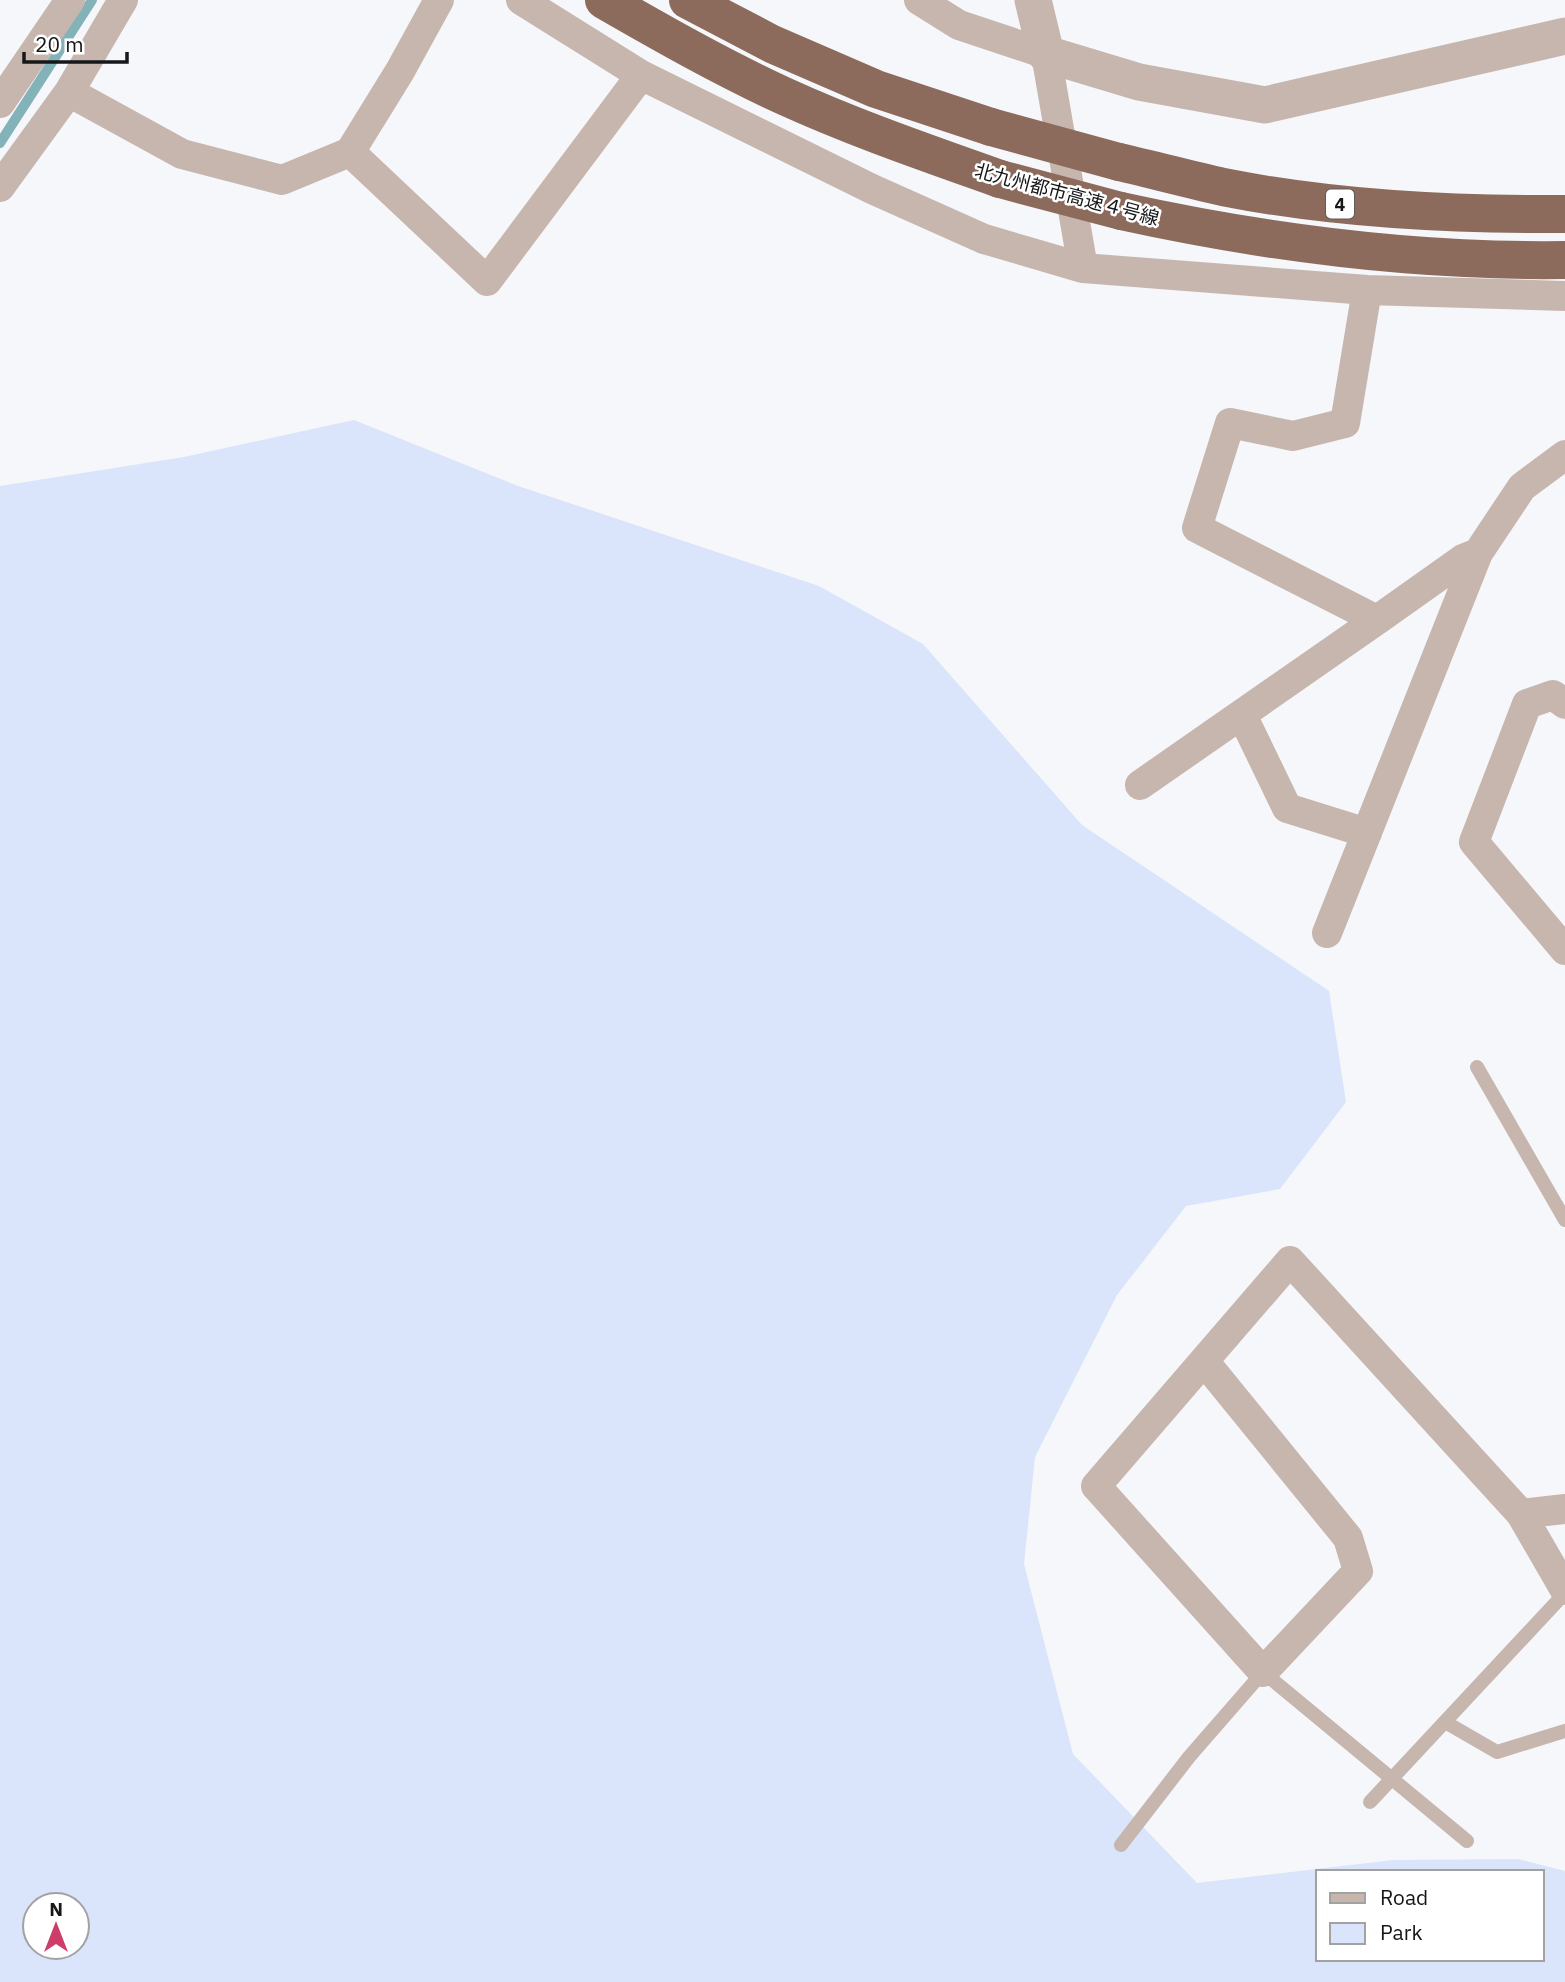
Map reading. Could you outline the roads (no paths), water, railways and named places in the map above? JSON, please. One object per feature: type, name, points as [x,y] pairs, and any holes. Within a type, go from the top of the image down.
[{"type":"highway","name":"北九州都市高速４号線","points":[[604,0],[784,96],[891,140],[1000,178],[1121,211],[1207,229],[1306,245],[1414,256],[1565,260]]},
{"type":"highway","name":"4","points":[[688,0],[772,44],[876,89],[991,127],[1119,162],[1225,187],[1334,203],[1433,211],[1565,214]]},
{"type":"street","points":[[0,103],[70,0]]},
{"type":"street","points":[[0,187],[69,92],[123,0]]},
{"type":"street","points":[[69,92],[181,154],[282,180],[350,152],[400,71],[439,0]]},
{"type":"street","points":[[521,0],[641,75],[872,189],[984,239],[1083,268],[1367,290],[1565,296]]},
{"type":"street","points":[[919,0],[959,25],[1046,54],[1139,82],[1265,105],[1565,36]]},
{"type":"street","points":[[1032,0],[1046,54],[1083,268]]},
{"type":"street","points":[[350,152],[487,281],[641,75]]},
{"type":"street","points":[[1367,290],[1345,423],[1293,436],[1230,423],[1197,528],[1377,620]]},
{"type":"street","points":[[1327,933],[1478,553],[1522,487],[1565,455]]},
{"type":"street","points":[[1140,785],[1463,559],[1478,553]]},
{"type":"street","points":[[1565,704],[1553,695],[1527,704],[1474,842],[1565,950]]},
{"type":"street","points":[[1242,715],[1287,808],[1367,832]]},
{"type":"street","points":[[1204,1361],[1348,1538],[1358,1571],[1263,1672],[1096,1486],[1290,1261],[1521,1514],[1565,1592]]},
{"type":"street","points":[[1521,1514],[1565,1509]]},
{"type":"lane","points":[[1478,1068],[1565,1220]]},
{"type":"lane","points":[[1370,1802],[1565,1592]]},
{"type":"lane","points":[[1121,1845],[1189,1757],[1263,1672],[1468,1842]]},
{"type":"lane","points":[[1445,1722],[1497,1752],[1565,1731]]},
{"type":"waterway","points":[[0,143],[92,0]]}]
